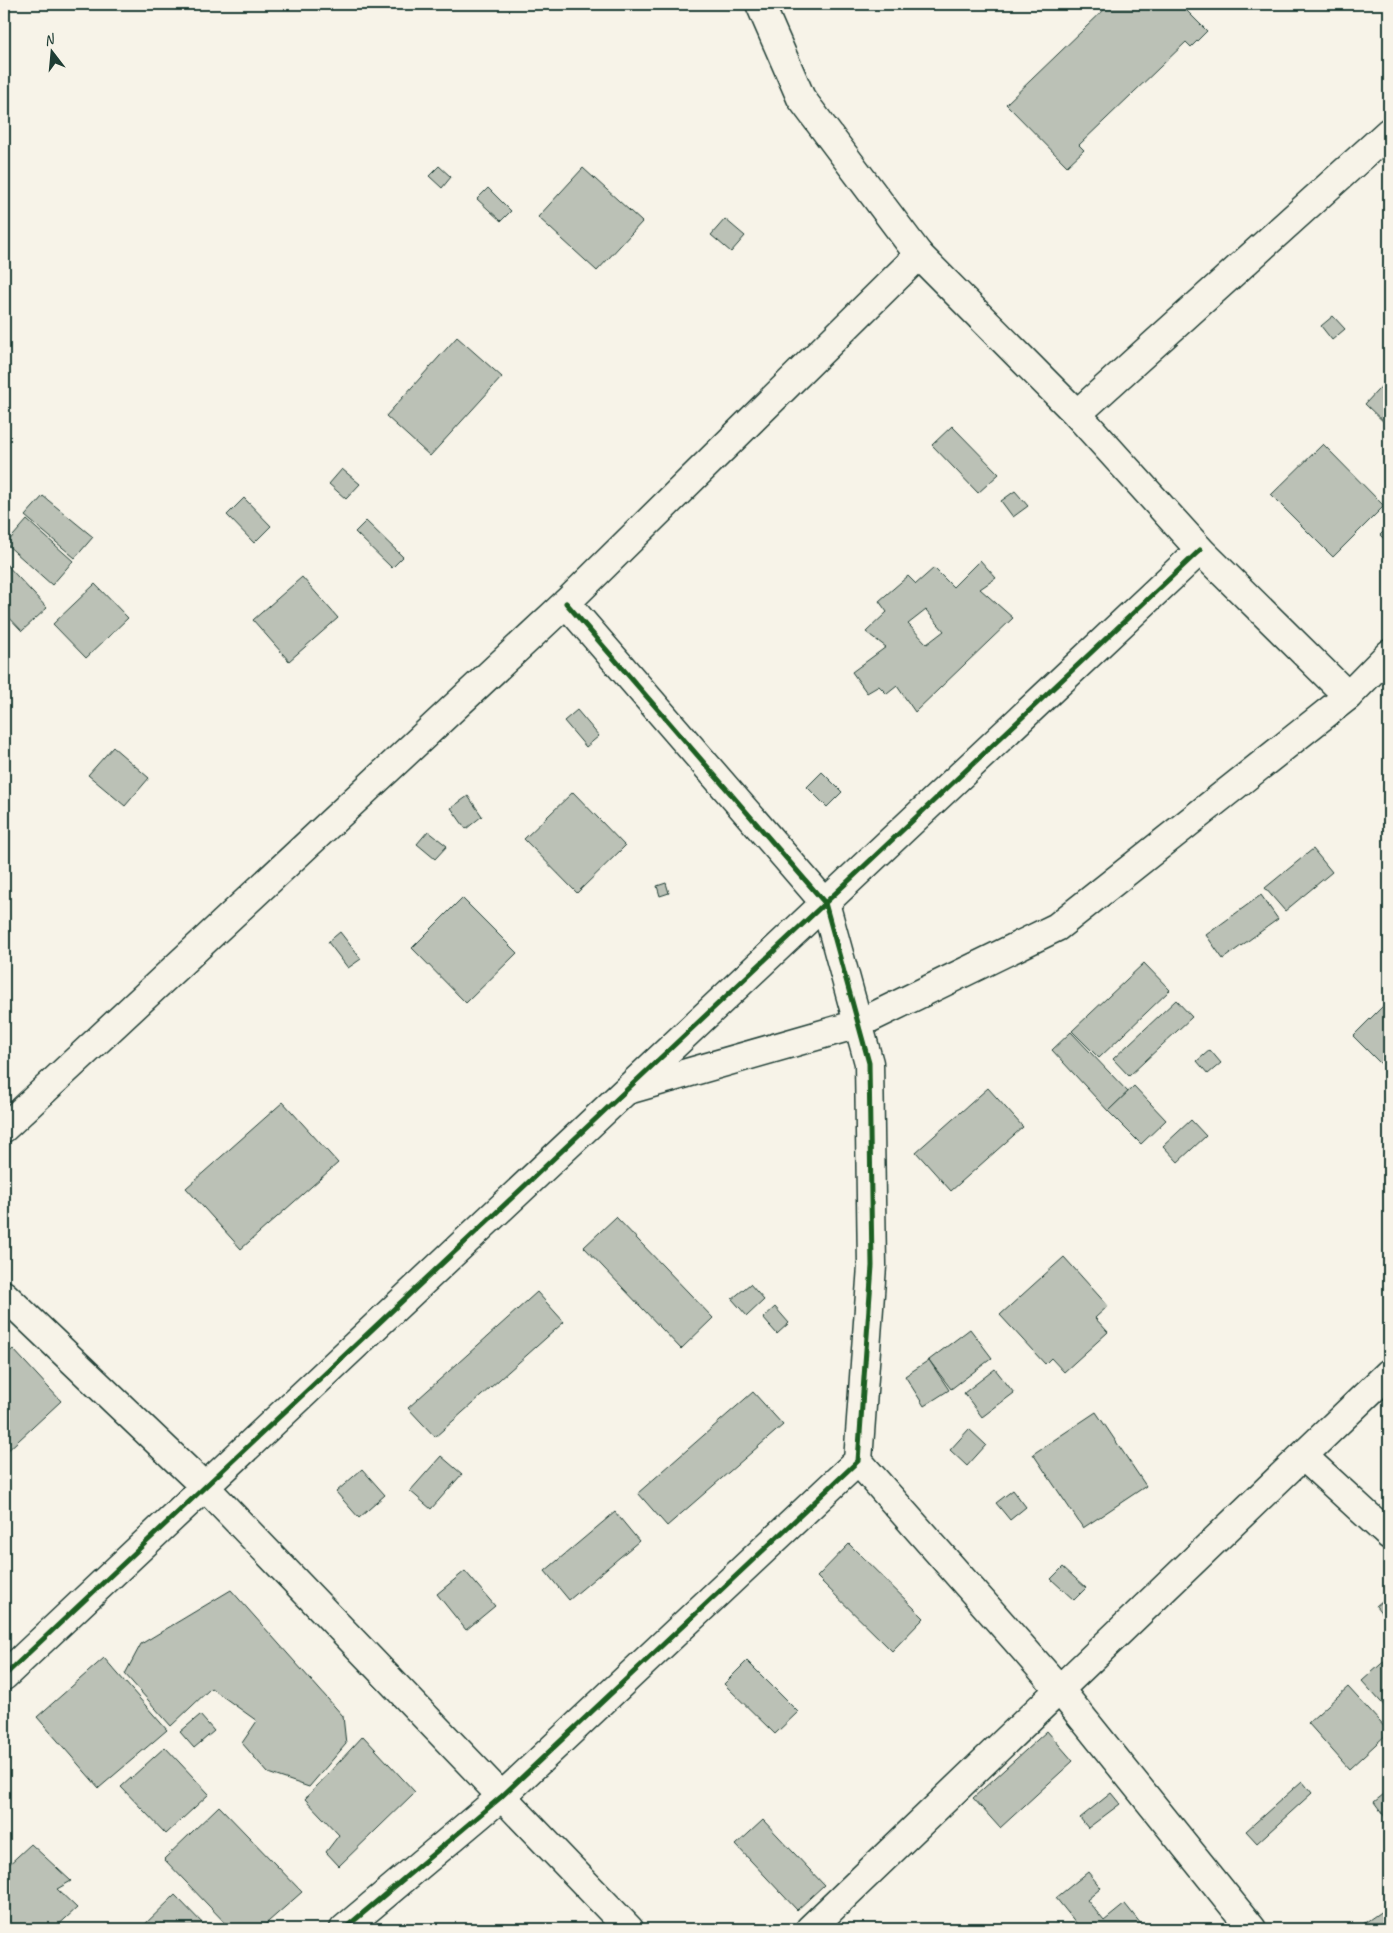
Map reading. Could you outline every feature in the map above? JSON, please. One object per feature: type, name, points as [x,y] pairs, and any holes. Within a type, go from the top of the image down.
[{"type":"street","points":[[760,4],[801,98],[919,255],[1077,414],[1200,550],[1348,696]]},
{"type":"street","points":[[1077,414],[1389,132]]},
{"type":"street","points":[[4,1128],[566,603],[919,255]]},
{"type":"street","points":[[4,1676],[1200,550]]},
{"type":"street","points":[[344,1929],[500,1797],[858,1460],[872,1266],[869,1063],[825,903],[566,603]]},
{"type":"street","points":[[626,1090],[858,1024],[1057,927],[1348,696],[1389,654]]},
{"type":"street","points":[[4,1295],[206,1487],[500,1797],[629,1929]]},
{"type":"street","points":[[810,1929],[1389,1373]]},
{"type":"street","points":[[1303,1456],[1389,1535]]},
{"type":"street","points":[[858,1460],[1060,1690],[1252,1929]]},
{"type":"building","points":[[1110,4],[1180,4],[1207,31],[1191,47],[1186,42],[1079,145],[1084,150],[1067,166],[1006,104]]},
{"type":"building","points":[[439,166],[451,177],[442,188],[429,176]]},
{"type":"building","points":[[583,168],[642,222],[597,271],[538,217]]},
{"type":"building","points":[[488,188],[511,211],[501,221],[477,199]]},
{"type":"building","points":[[725,219],[745,236],[731,252],[711,235]]},
{"type":"building","points":[[1333,316],[1345,329],[1332,340],[1321,326]]},
{"type":"building","points":[[457,337],[502,377],[430,456],[386,416]]},
{"type":"building","points":[[1389,378],[1389,427],[1365,404]]},
{"type":"building","points":[[952,426],[999,474],[978,493],[932,445]]},
{"type":"building","points":[[1323,444],[1384,506],[1333,557],[1271,495]]},
{"type":"building","points":[[342,469],[360,484],[346,499],[329,484]]},
{"type":"building","points":[[1015,491],[1028,506],[1013,517],[1001,501]]},
{"type":"building","points":[[43,496],[93,537],[75,558],[25,516]]},
{"type":"building","points":[[244,498],[271,526],[254,543],[227,515]]},
{"type":"building","points":[[27,520],[73,561],[52,585],[6,544]]},
{"type":"building","points":[[366,521],[403,557],[392,568],[355,532]]},
{"type":"building","points":[[1389,526],[1389,544],[1380,535]]},
{"type":"building","points":[[980,560],[996,578],[980,589],[1013,618],[915,712],[897,686],[887,694],[879,686],[867,693],[852,672],[886,647],[866,632],[887,612],[879,601],[908,576],[916,584],[934,568],[953,587]],"holes":[[[926,610],[944,631],[927,644],[908,624]]]},
{"type":"building","points":[[4,562],[47,608],[22,631],[4,612]]},
{"type":"building","points":[[302,577],[338,618],[289,661],[253,620]]},
{"type":"building","points":[[95,584],[128,618],[86,658],[53,624]]},
{"type":"building","points":[[577,710],[599,736],[586,747],[564,721]]},
{"type":"building","points":[[113,747],[149,778],[125,806],[88,775]]},
{"type":"building","points":[[822,772],[842,792],[827,807],[807,787]]},
{"type":"building","points":[[573,792],[625,846],[577,893],[524,839]]},
{"type":"building","points":[[468,796],[482,816],[466,829],[451,808]]},
{"type":"building","points":[[428,831],[447,846],[435,859],[417,844]]},
{"type":"building","points":[[1313,849],[1332,872],[1285,911],[1265,888]]},
{"type":"building","points":[[666,883],[669,893],[660,896],[657,886]]},
{"type":"building","points":[[1261,895],[1278,919],[1223,959],[1206,935]]},
{"type":"building","points":[[462,898],[517,953],[466,1003],[412,948]]},
{"type":"building","points":[[340,932],[361,959],[348,968],[328,942]]},
{"type":"building","points":[[1144,963],[1170,990],[1099,1058],[1072,1031]]},
{"type":"building","points":[[1176,1000],[1192,1017],[1129,1076],[1113,1059]]},
{"type":"building","points":[[1389,1000],[1389,1072],[1353,1036]]},
{"type":"building","points":[[1071,1032],[1128,1092],[1108,1111],[1052,1050]]},
{"type":"building","points":[[1210,1050],[1221,1063],[1208,1074],[1197,1061]]},
{"type":"building","points":[[1134,1086],[1166,1120],[1141,1144],[1108,1111]]},
{"type":"building","points":[[988,1088],[1023,1127],[951,1191],[916,1152]]},
{"type":"building","points":[[283,1102],[338,1163],[241,1249],[186,1188]]},
{"type":"building","points":[[1191,1120],[1206,1136],[1178,1162],[1163,1146]]},
{"type":"building","points":[[616,1217],[713,1318],[681,1349],[584,1247]]},
{"type":"building","points":[[1064,1257],[1108,1306],[1095,1318],[1108,1332],[1064,1372],[1051,1358],[1045,1364],[1000,1315]]},
{"type":"building","points":[[750,1284],[764,1300],[747,1316],[732,1299]]},
{"type":"building","points":[[537,1292],[564,1322],[435,1437],[408,1408]]},
{"type":"building","points":[[775,1307],[789,1323],[777,1334],[763,1318]]},
{"type":"building","points":[[970,1329],[992,1358],[951,1389],[929,1360]]},
{"type":"building","points":[[13,1349],[61,1401],[4,1454],[4,1357]]},
{"type":"building","points":[[929,1360],[949,1390],[924,1406],[905,1376]]},
{"type":"building","points":[[995,1369],[1014,1393],[982,1417],[964,1393]]},
{"type":"building","points":[[753,1392],[783,1425],[667,1526],[638,1493]]},
{"type":"building","points":[[1096,1412],[1146,1486],[1083,1528],[1033,1454]]},
{"type":"building","points":[[969,1429],[986,1445],[967,1466],[950,1450]]},
{"type":"building","points":[[441,1456],[462,1474],[431,1509],[410,1491]]},
{"type":"building","points":[[362,1469],[385,1495],[359,1518],[336,1492]]},
{"type":"building","points":[[1013,1490],[1026,1507],[1010,1520],[996,1503]]},
{"type":"building","points":[[615,1512],[639,1541],[569,1600],[545,1571]]},
{"type":"building","points":[[849,1544],[924,1618],[892,1651],[817,1577]]},
{"type":"building","points":[[1063,1567],[1086,1588],[1074,1600],[1051,1579]]},
{"type":"building","points":[[465,1571],[495,1606],[466,1630],[437,1594]]},
{"type":"building","points":[[231,1590],[343,1716],[346,1744],[309,1787],[268,1773],[242,1743],[257,1721],[211,1688],[171,1726],[125,1674],[141,1644]]},
{"type":"building","points":[[1389,1595],[1389,1623],[1376,1606]]},
{"type":"building","points":[[1389,1657],[1389,1711],[1362,1681]]},
{"type":"building","points":[[104,1658],[167,1730],[99,1788],[37,1717]]},
{"type":"building","points":[[747,1661],[798,1712],[775,1734],[724,1684]]},
{"type":"building","points":[[1348,1687],[1389,1732],[1349,1769],[1308,1723]]},
{"type":"building","points":[[200,1715],[214,1731],[194,1748],[180,1732]]},
{"type":"building","points":[[1047,1731],[1073,1761],[1000,1828],[973,1798]]},
{"type":"building","points":[[363,1736],[415,1792],[339,1866],[326,1852],[339,1835],[305,1799]]},
{"type":"building","points":[[165,1747],[209,1794],[166,1834],[121,1787]]},
{"type":"building","points":[[1302,1781],[1312,1793],[1257,1843],[1246,1831]]},
{"type":"building","points":[[1389,1790],[1389,1814],[1385,1817],[1374,1802]]},
{"type":"building","points":[[1111,1793],[1120,1804],[1088,1828],[1080,1818]]},
{"type":"building","points":[[219,1806],[302,1892],[260,1929],[231,1929],[164,1859]]},
{"type":"building","points":[[763,1820],[824,1885],[797,1910],[736,1845]]},
{"type":"building","points":[[31,1844],[71,1881],[57,1889],[77,1908],[54,1929],[4,1929],[4,1869]]},
{"type":"building","points":[[1088,1872],[1101,1888],[1087,1900],[1104,1921],[1125,1904],[1145,1929],[1081,1929],[1056,1898]]},
{"type":"building","points":[[175,1895],[208,1929],[140,1929]]},
{"type":"building","points":[[1389,1906],[1389,1929],[1356,1929]]},
{"type":"cycle path","points":[[4,1676],[1200,550]]},
{"type":"cycle path","points":[[344,1929],[501,1797],[858,1461],[872,1266],[869,1063],[825,903],[566,603]]}]
